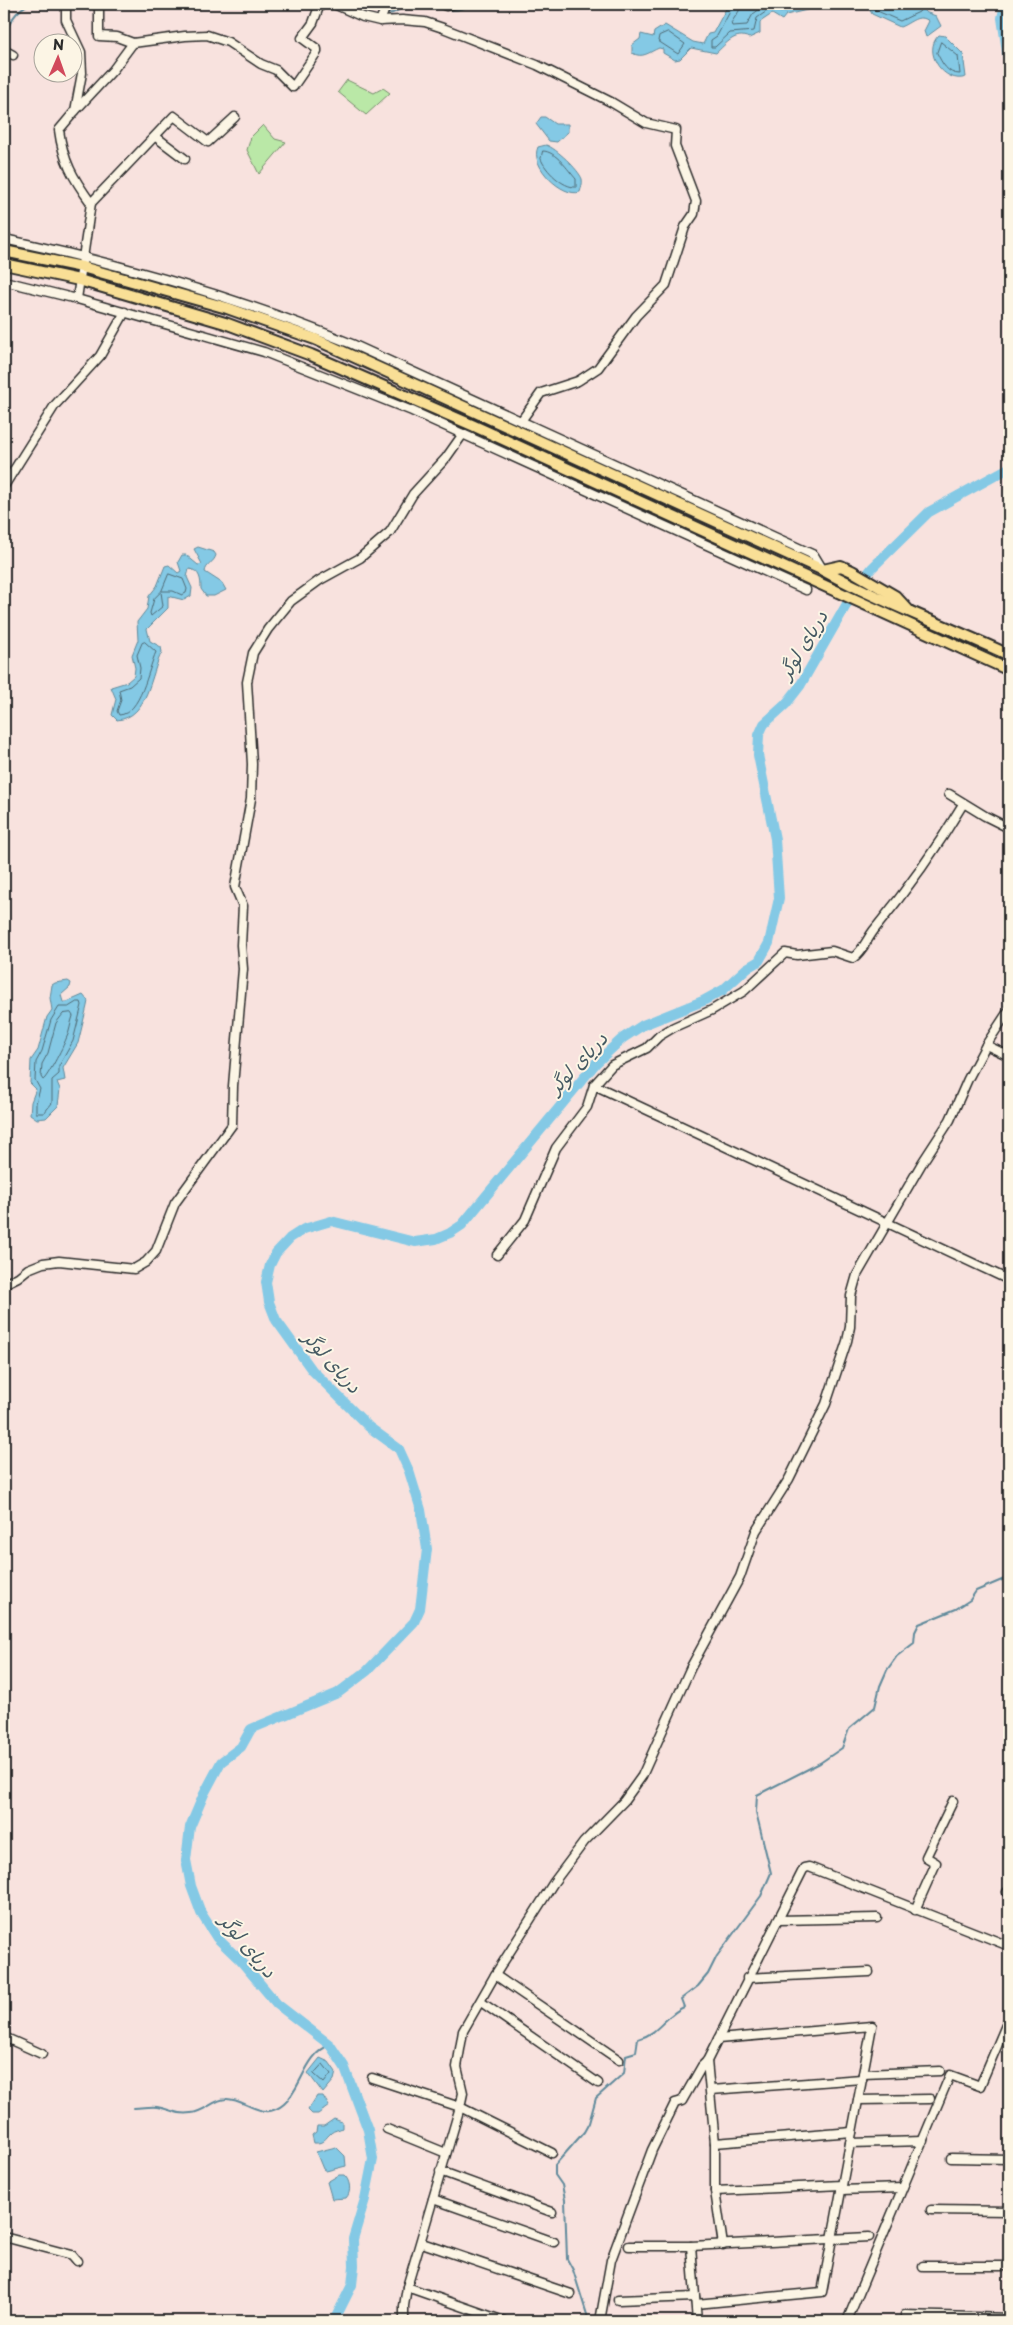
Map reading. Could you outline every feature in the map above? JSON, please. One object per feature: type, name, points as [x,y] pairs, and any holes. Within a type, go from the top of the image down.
[{"type":"main road","points":[[4,250],[83,262],[227,308],[315,340],[823,570],[860,590],[910,613],[939,623],[1009,655]]},
{"type":"main road","points":[[4,264],[80,280],[225,323],[311,355],[472,425],[1009,670]]},
{"type":"main road","points":[[472,425],[476,414]]},
{"type":"main road","points":[[823,570],[841,566],[852,570],[895,596],[910,613]]},
{"type":"street","points":[[66,4],[66,20],[81,52],[82,73],[76,111]]},
{"type":"street","points":[[99,4],[100,36],[117,38],[133,43],[207,35],[228,42],[261,64],[276,70],[293,87],[317,52],[317,48],[302,38],[313,23],[320,4]]},
{"type":"street","points":[[334,4],[363,17],[426,22],[443,28],[537,65],[611,102],[646,123],[676,130],[677,152],[696,200],[694,214],[685,227],[666,285],[636,316],[598,368],[578,381],[541,393],[521,421]]},
{"type":"street","points":[[380,18],[386,4]]},
{"type":"street","points":[[441,4],[446,6],[454,4]]},
{"type":"street","points":[[92,203],[67,165],[61,149],[59,130],[113,70],[133,43]]},
{"type":"street","points":[[4,50],[13,55]]},
{"type":"street","points":[[76,299],[92,203],[174,116],[208,142],[235,118]]},
{"type":"street","points":[[156,137],[185,159]]},
{"type":"street","points":[[4,240],[83,262],[206,291],[286,317],[352,344],[814,555],[823,570]]},
{"type":"street","points":[[4,281],[125,312],[264,352],[349,384],[806,590]]},
{"type":"street","points":[[4,486],[55,405],[100,356],[125,312]]},
{"type":"street","points":[[4,1284],[28,1269],[43,1263],[59,1261],[134,1269],[146,1262],[156,1251],[175,1203],[232,1124],[233,1086],[244,969],[241,944],[243,906],[235,888],[251,800],[252,764],[247,682],[253,653],[268,629],[291,601],[320,580],[360,558],[390,532],[413,494],[446,458],[463,434]]},
{"type":"street","points":[[949,794],[963,804],[1009,828]]},
{"type":"street","points":[[497,1255],[525,1220],[556,1148],[587,1107],[594,1085],[612,1065],[647,1048],[659,1036],[674,1026],[712,1010],[744,991],[785,953],[797,955],[822,951],[853,958],[859,953],[871,934],[914,880],[963,804]]},
{"type":"street","points":[[404,2321],[407,2287],[422,2243],[440,2171],[460,2107],[462,2093],[458,2067],[459,2048],[463,2031],[495,1975],[521,1937],[554,1882],[584,1842],[624,1801],[642,1776],[691,1668],[740,1577],[756,1531],[790,1479],[826,1404],[847,1341],[850,1327],[851,1296],[857,1275],[922,1163],[950,1120],[986,1045],[1009,1010]]},
{"type":"street","points":[[986,1045],[1009,1056]]},
{"type":"street","points":[[594,1085],[1009,1280]]},
{"type":"street","points":[[915,1910],[936,1863],[926,1857],[953,1800]]},
{"type":"street","points":[[600,2321],[611,2260],[652,2150],[675,2103],[682,2101],[707,2060],[747,1978],[806,1867],[1009,1946]]},
{"type":"street","points":[[778,1920],[877,1918]]},
{"type":"street","points":[[747,1978],[869,1972]]},
{"type":"street","points":[[495,1975],[619,2060]]},
{"type":"street","points":[[481,2002],[598,2083]]},
{"type":"street","points":[[847,2321],[950,2075],[980,2086],[1008,2023]]},
{"type":"street","points":[[618,2300],[695,2300],[822,2292],[872,2026],[718,2039]]},
{"type":"street","points":[[4,2037],[42,2054]]},
{"type":"street","points":[[707,2060],[715,2143],[715,2191],[723,2245]]},
{"type":"street","points":[[711,2090],[940,2071]]},
{"type":"street","points":[[372,2078],[460,2107],[552,2153]]},
{"type":"street","points":[[858,2100],[930,2099]]},
{"type":"street","points":[[386,2129],[446,2153]]},
{"type":"street","points":[[715,2143],[852,2132]]},
{"type":"street","points":[[850,2143],[923,2141]]},
{"type":"street","points":[[951,2158],[1009,2159]]},
{"type":"street","points":[[440,2171],[552,2212]]},
{"type":"street","points":[[715,2191],[841,2187],[902,2188]]},
{"type":"street","points":[[433,2199],[554,2242]]},
{"type":"street","points":[[931,2210],[1009,2211]]},
{"type":"street","points":[[4,2237],[72,2255],[77,2261]]},
{"type":"street","points":[[629,2246],[723,2245],[869,2238]]},
{"type":"street","points":[[422,2243],[570,2294]]},
{"type":"street","points":[[691,2246],[697,2321]]},
{"type":"street","points":[[923,2266],[1009,2266]]},
{"type":"street","points":[[407,2287],[504,2321]]},
{"type":"street","points":[[905,2316],[1009,2318]]},
{"type":"green space","points":[[347,80],[374,93],[383,88],[390,93],[366,115],[338,92]]},
{"type":"green space","points":[[263,125],[275,139],[286,142],[259,174],[247,150],[251,137]]},
{"type":"water","points":[[732,4],[818,4],[807,10],[786,15],[782,20],[772,14],[760,22],[760,33],[749,38],[744,36],[735,37],[716,53],[691,48],[680,59],[675,60],[663,53],[663,49],[659,48],[643,55],[632,53],[632,45],[640,39],[641,34],[653,37],[654,32],[665,25],[693,42],[703,44],[708,34],[713,33],[727,7]]},
{"type":"water","points":[[867,4],[929,4],[925,12],[936,16],[941,26],[926,37],[924,31],[929,21],[918,18],[900,27],[872,14]]},
{"type":"water","points":[[939,35],[945,36],[963,54],[966,77],[950,76],[943,72],[938,65],[934,58],[933,50],[934,42]]},
{"type":"water","points":[[541,117],[545,117],[555,124],[568,124],[568,132],[557,142],[549,141],[536,124]]},
{"type":"water","points":[[546,145],[561,155],[580,175],[582,183],[580,192],[573,193],[565,190],[549,179],[543,171],[538,163],[537,155],[538,147]]},
{"type":"water","points":[[198,547],[214,552],[216,555],[205,572],[222,583],[226,590],[214,596],[206,596],[201,589],[198,573],[189,569],[187,577],[192,588],[191,596],[184,600],[168,596],[168,608],[147,629],[150,641],[161,647],[162,652],[147,693],[136,711],[128,717],[117,720],[112,715],[116,699],[111,687],[127,682],[134,676],[135,668],[132,655],[138,640],[137,622],[147,609],[149,596],[157,586],[165,566],[169,565],[178,573],[181,571],[178,562],[182,555],[186,555],[198,565],[202,564],[194,549]]},
{"type":"water","points":[[68,981],[71,983],[70,987],[61,995],[63,1002],[83,995],[88,1001],[87,1006],[78,1043],[63,1068],[65,1080],[57,1082],[60,1089],[58,1106],[46,1118],[37,1119],[30,1114],[31,1102],[36,1089],[30,1083],[31,1060],[38,1050],[47,1017],[52,1010],[50,998],[52,985]]},
{"type":"water","points":[[320,2058],[329,2062],[336,2072],[334,2080],[323,2093],[308,2073]]},
{"type":"water","points":[[317,2096],[323,2096],[329,2106],[318,2114],[312,2114],[308,2110]]},
{"type":"water","points":[[334,2119],[342,2122],[342,2128],[332,2132],[322,2142],[314,2143],[312,2135],[316,2132],[317,2126],[324,2126]]},
{"type":"water","points":[[336,2147],[345,2156],[346,2166],[326,2171],[323,2169],[316,2152]]},
{"type":"water","points":[[339,2175],[344,2175],[348,2180],[350,2186],[349,2193],[346,2198],[332,2199],[327,2182]]},
{"type":"waterway","points":[[4,35],[17,13],[29,4]]},
{"type":"waterway","points":[[367,4],[380,11]]},
{"type":"waterway","points":[[385,13],[395,12],[411,4]]},
{"type":"waterway","points":[[427,4],[449,10],[464,8],[466,4]]},
{"type":"waterway","name":"دریای لوگر","points":[[1005,4],[1002,18],[1009,65]]},
{"type":"waterway","name":"دریای لوگر","points":[[334,2321],[352,2285],[354,2266],[353,2239],[365,2199],[373,2159],[368,2130],[344,2066],[330,2045],[277,2004],[241,1961],[217,1938],[201,1913],[191,1886],[186,1860],[190,1827],[204,1794],[221,1762],[241,1747],[251,1729],[338,1693],[367,1671],[414,1622],[420,1609],[427,1549],[421,1510],[409,1471],[399,1449],[369,1427],[312,1370],[276,1320],[269,1302],[266,1282],[270,1265],[276,1253],[290,1238],[304,1229],[331,1221],[415,1242],[436,1239],[450,1233],[462,1225],[596,1063],[623,1038],[643,1025],[703,1001],[723,990],[747,968],[759,961],[769,943],[779,898],[775,839],[758,755],[759,735],[764,724],[786,704],[800,686],[856,588],[872,568],[929,512],[1009,468]]},
{"type":"waterway","points":[[589,2321],[573,2270],[567,2259],[565,2200],[562,2185],[555,2175],[555,2165],[584,2132],[589,2123],[596,2098],[624,2073],[626,2055],[636,2052],[638,2039],[652,2033],[672,2014],[684,2007],[681,1999],[698,1986],[708,1974],[717,1956],[761,1896],[771,1873],[756,1812],[757,1795],[820,1763],[842,1748],[849,1729],[875,1707],[880,1686],[887,1670],[897,1656],[914,1643],[915,1632],[919,1624],[956,1609],[970,1600],[976,1591],[1009,1577]]},
{"type":"waterway","points":[[134,2108],[154,2107],[177,2113],[191,2113],[226,2099],[240,2102],[261,2111],[276,2109],[290,2097],[309,2063],[322,2049],[330,2045]]}]
